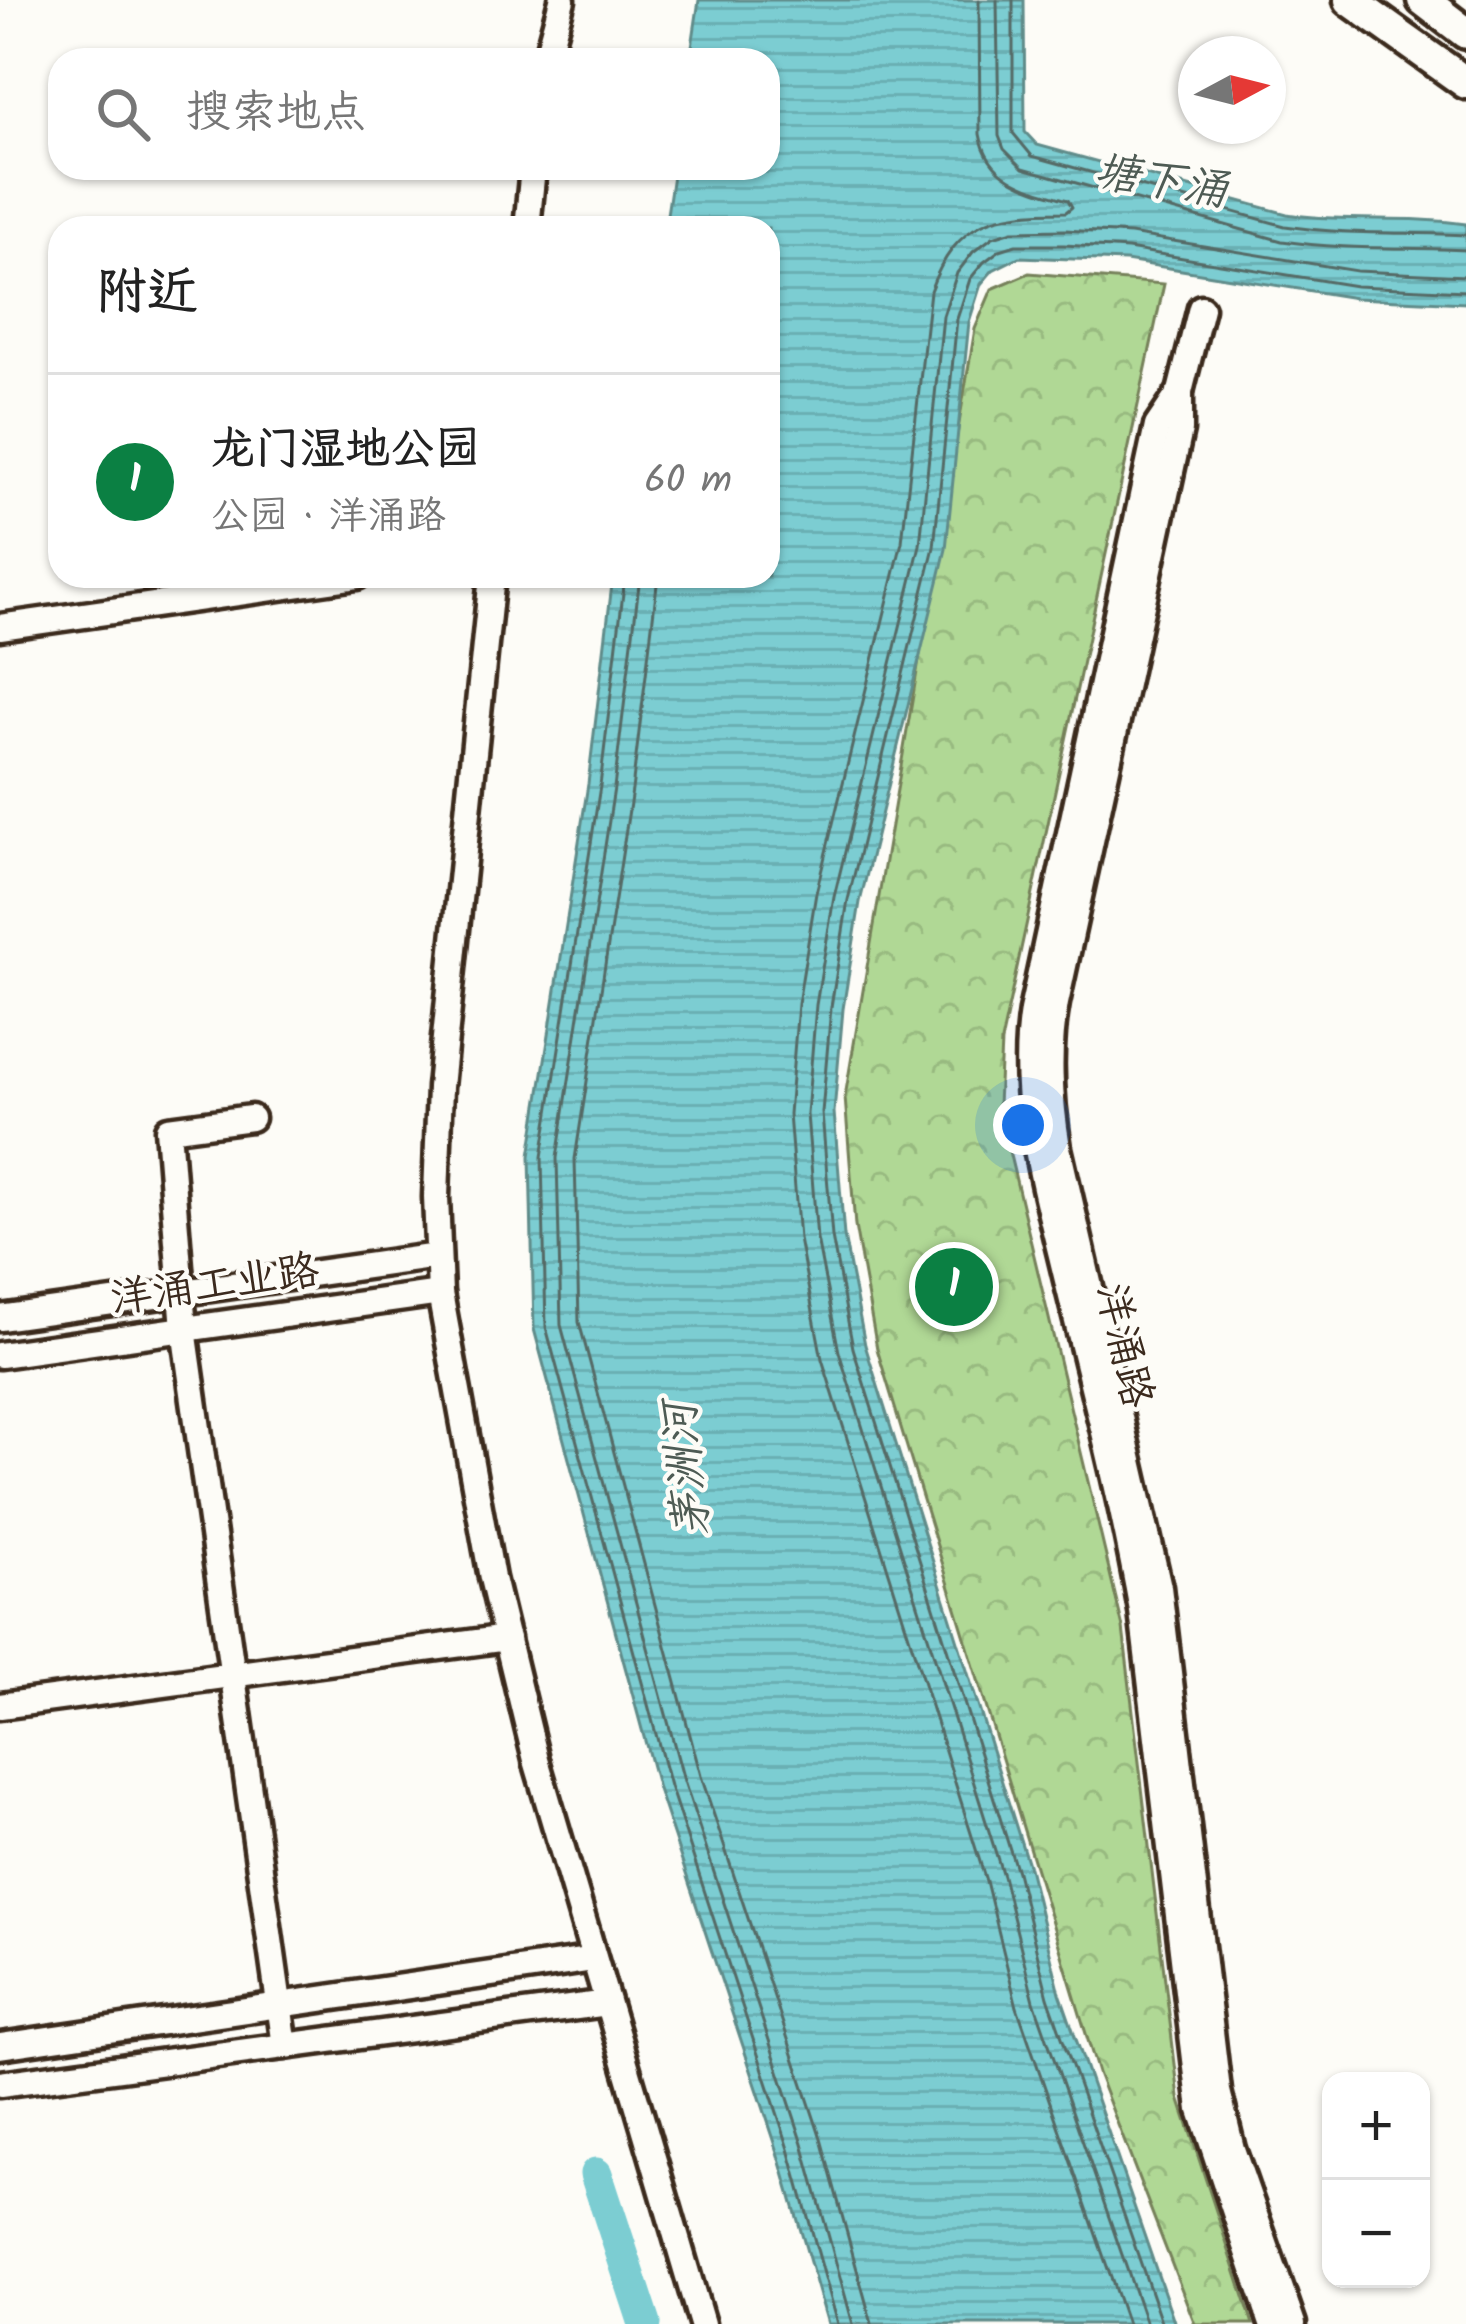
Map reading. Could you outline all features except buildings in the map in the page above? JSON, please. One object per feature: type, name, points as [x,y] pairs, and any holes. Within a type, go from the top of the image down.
[{"type":"main road","points":[[1350,0],[1466,83]]},
{"type":"main road","points":[[1424,0],[1466,33]]},
{"type":"street","points":[[549,48],[562,0]]},
{"type":"street","points":[[528,216],[532,180]]},
{"type":"street","name":"洋涌路","points":[[1201,308],[1180,392],[1180,430],[1053,1016],[1050,1089],[1058,1148],[1159,1587],[1218,2091],[1232,2149],[1293,2324]]},
{"type":"street","name":"洋涌路","points":[[1180,392],[1156,434],[1032,1011],[1028,1079],[1041,1171],[1138,1590],[1201,2110],[1272,2324]]},
{"type":"street","points":[[0,626],[271,588]]},
{"type":"street","points":[[491,588],[440,1087],[440,1293],[468,1459],[548,1807],[702,2324]]},
{"type":"street","points":[[251,1118],[168,1129],[179,1293],[285,2046]]},
{"type":"street","name":"洋涌工业路","points":[[0,1318],[437,1256]]},
{"type":"street","name":"洋涌工业路","points":[[0,1355],[440,1293]]},
{"type":"street","points":[[0,1706],[507,1638]]},
{"type":"street","points":[[0,2046],[594,1959]]},
{"type":"street","points":[[0,2084],[607,2003]]},
{"type":"green space","points":[[1029,273],[1164,284],[1001,1042],[998,1105],[1123,1628],[1179,2098],[1253,2324],[1195,2324],[1098,2073],[877,1349],[855,1226],[845,1097],[975,329],[992,289]]},
{"type":"water","points":[[699,0],[1024,0],[1025,132],[1037,145],[1287,214],[1466,224],[1466,303],[1355,298],[1126,261],[1019,257],[993,270],[981,284],[969,322],[946,549],[860,902],[843,1009],[834,1112],[844,1236],[865,1345],[1029,1868],[1060,1993],[1175,2324],[828,2324],[778,2152],[658,1789],[534,1329],[530,1156],[588,784],[612,588],[780,588],[780,216],[667,216],[672,180],[780,180],[780,48],[692,48]]},
{"type":"waterway","points":[[596,2174],[645,2324]]},
{"type":"place","name":"龙门湿地公园","points":[[954,1287]]},
{"type":"water label","name":"塘下涌","points":[[1161,183]]},
{"type":"water label","name":"茅洲河","points":[[688,1469]]}]
